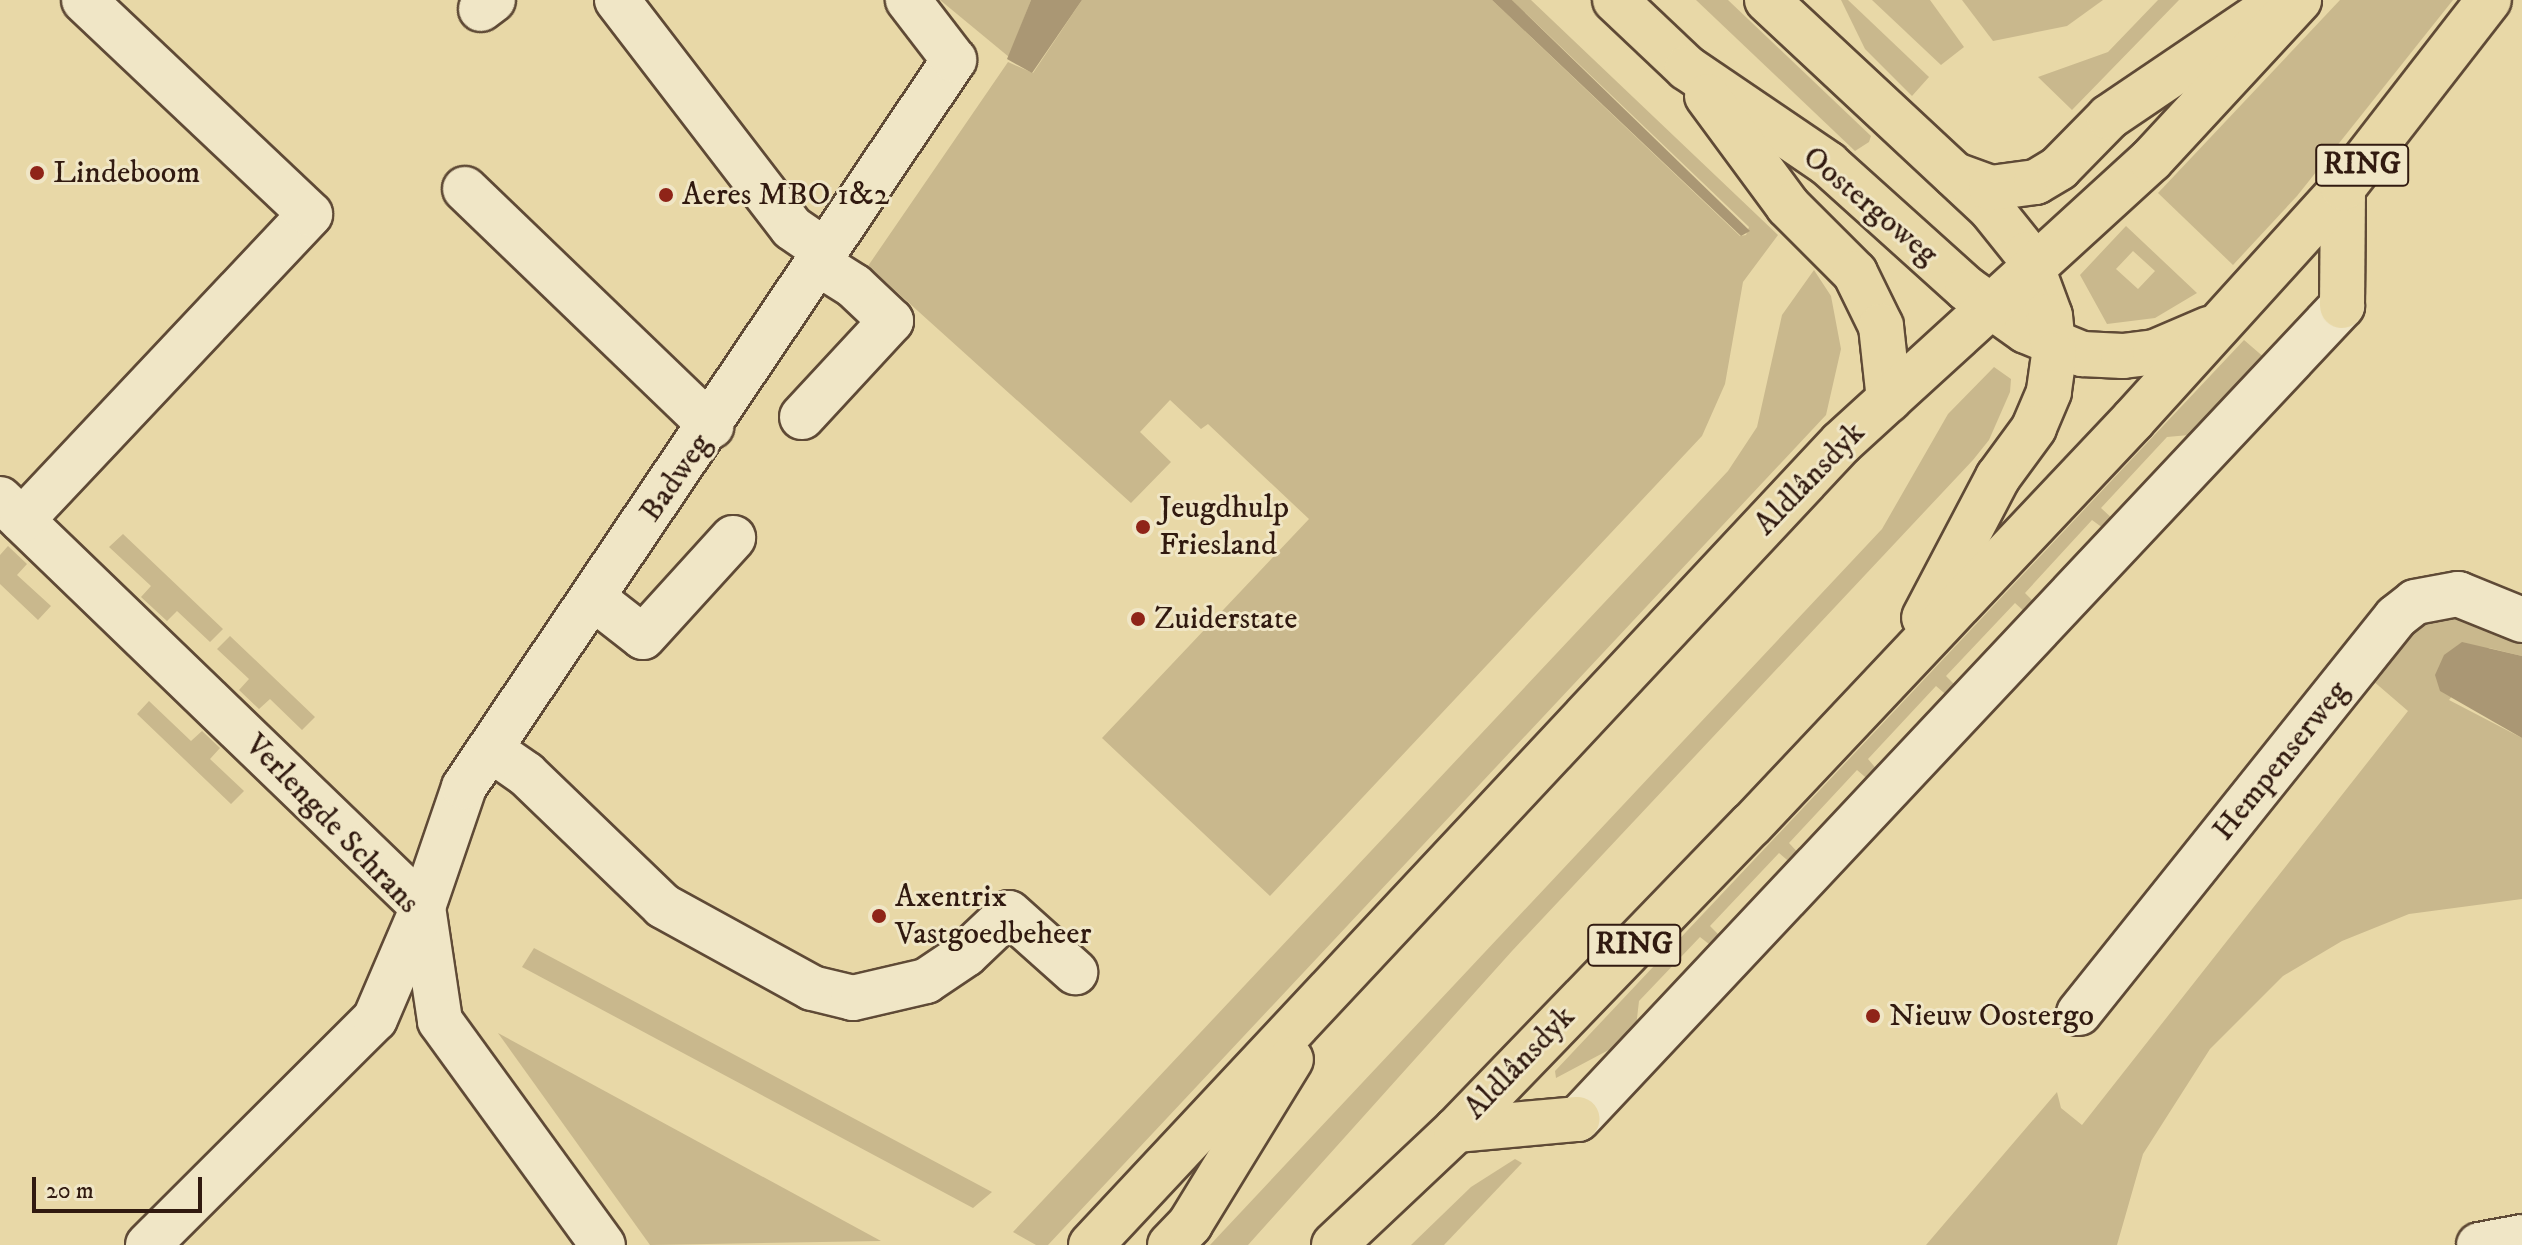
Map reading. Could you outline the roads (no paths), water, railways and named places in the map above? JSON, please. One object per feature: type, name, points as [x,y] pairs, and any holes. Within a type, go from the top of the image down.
[{"type":"main road","name":"Oostergoweg","points":[[1615,0],[1687,68],[1828,164],[1991,307],[2026,331],[2082,354],[2155,352],[2224,319]]},
{"type":"main road","points":[[1767,0],[1991,209],[2034,267],[2050,316],[2053,342]]},
{"type":"main road","points":[[1949,171],[1965,182],[1991,188],[2036,182],[2059,168],[2109,117],[2282,0]]},
{"type":"main road","name":"Aldlânsdyk","points":[[1091,1245],[1841,443],[2151,160],[2299,0]]},
{"type":"main road","name":"Aldlânsdyk","points":[[1334,1245],[1456,1130],[1899,666],[2224,319],[2343,188],[2489,0]]},
{"type":"main road","name":"Oostergoweg","points":[[1687,68],[1788,206],[1855,273],[1881,326],[1889,400]]},
{"type":"main road","points":[[2342,306],[2343,188]]},
{"type":"main road","name":"Aldlânsdyk","points":[[1899,666],[1998,477],[2034,428],[2049,392],[2053,342]]},
{"type":"main road","name":"Aldlânsdyk","points":[[1170,1245],[1190,1224],[1341,978]]},
{"type":"main road","points":[[1456,1130],[1578,1119]]},
{"type":"street","points":[[11,510],[310,214],[84,0]]},
{"type":"street","points":[[617,0],[792,228],[891,321],[802,417]]},
{"type":"street","name":"Badweg","points":[[148,1245],[375,1019],[423,907],[464,787],[711,426],[954,60],[908,0]]},
{"type":"street","points":[[465,189],[711,426]]},
{"type":"street","points":[[1578,1119],[2342,306]]},
{"type":"street","name":"Verlengde Schrans","points":[[11,510],[423,907],[440,1021],[603,1245]]},
{"type":"street","points":[[593,598],[643,637],[733,538]]},
{"type":"street","name":"Hempenserweg","points":[[2079,1013],[2396,617],[2415,602],[2458,594],[2522,620]]},
{"type":"street","points":[[490,749],[526,774],[663,906],[812,988],[853,998],[926,981],[966,954],[1009,913],[1075,972]]},
{"type":"street","points":[[2479,1245],[2522,1237]]},
{"type":"place","name":"Lindeboom","points":[[37,173]]},
{"type":"place","name":"Aeres MBO 1&2","points":[[666,195]]},
{"type":"place","name":"Jeugdhulp Friesland","points":[[1143,527]]},
{"type":"place","name":"Zuiderstate","points":[[1138,619]]},
{"type":"place","name":"Axentrix Vastgoedbeheer","points":[[879,916]]},
{"type":"place","name":"Nieuw Oostergo","points":[[1873,1016]]}]
